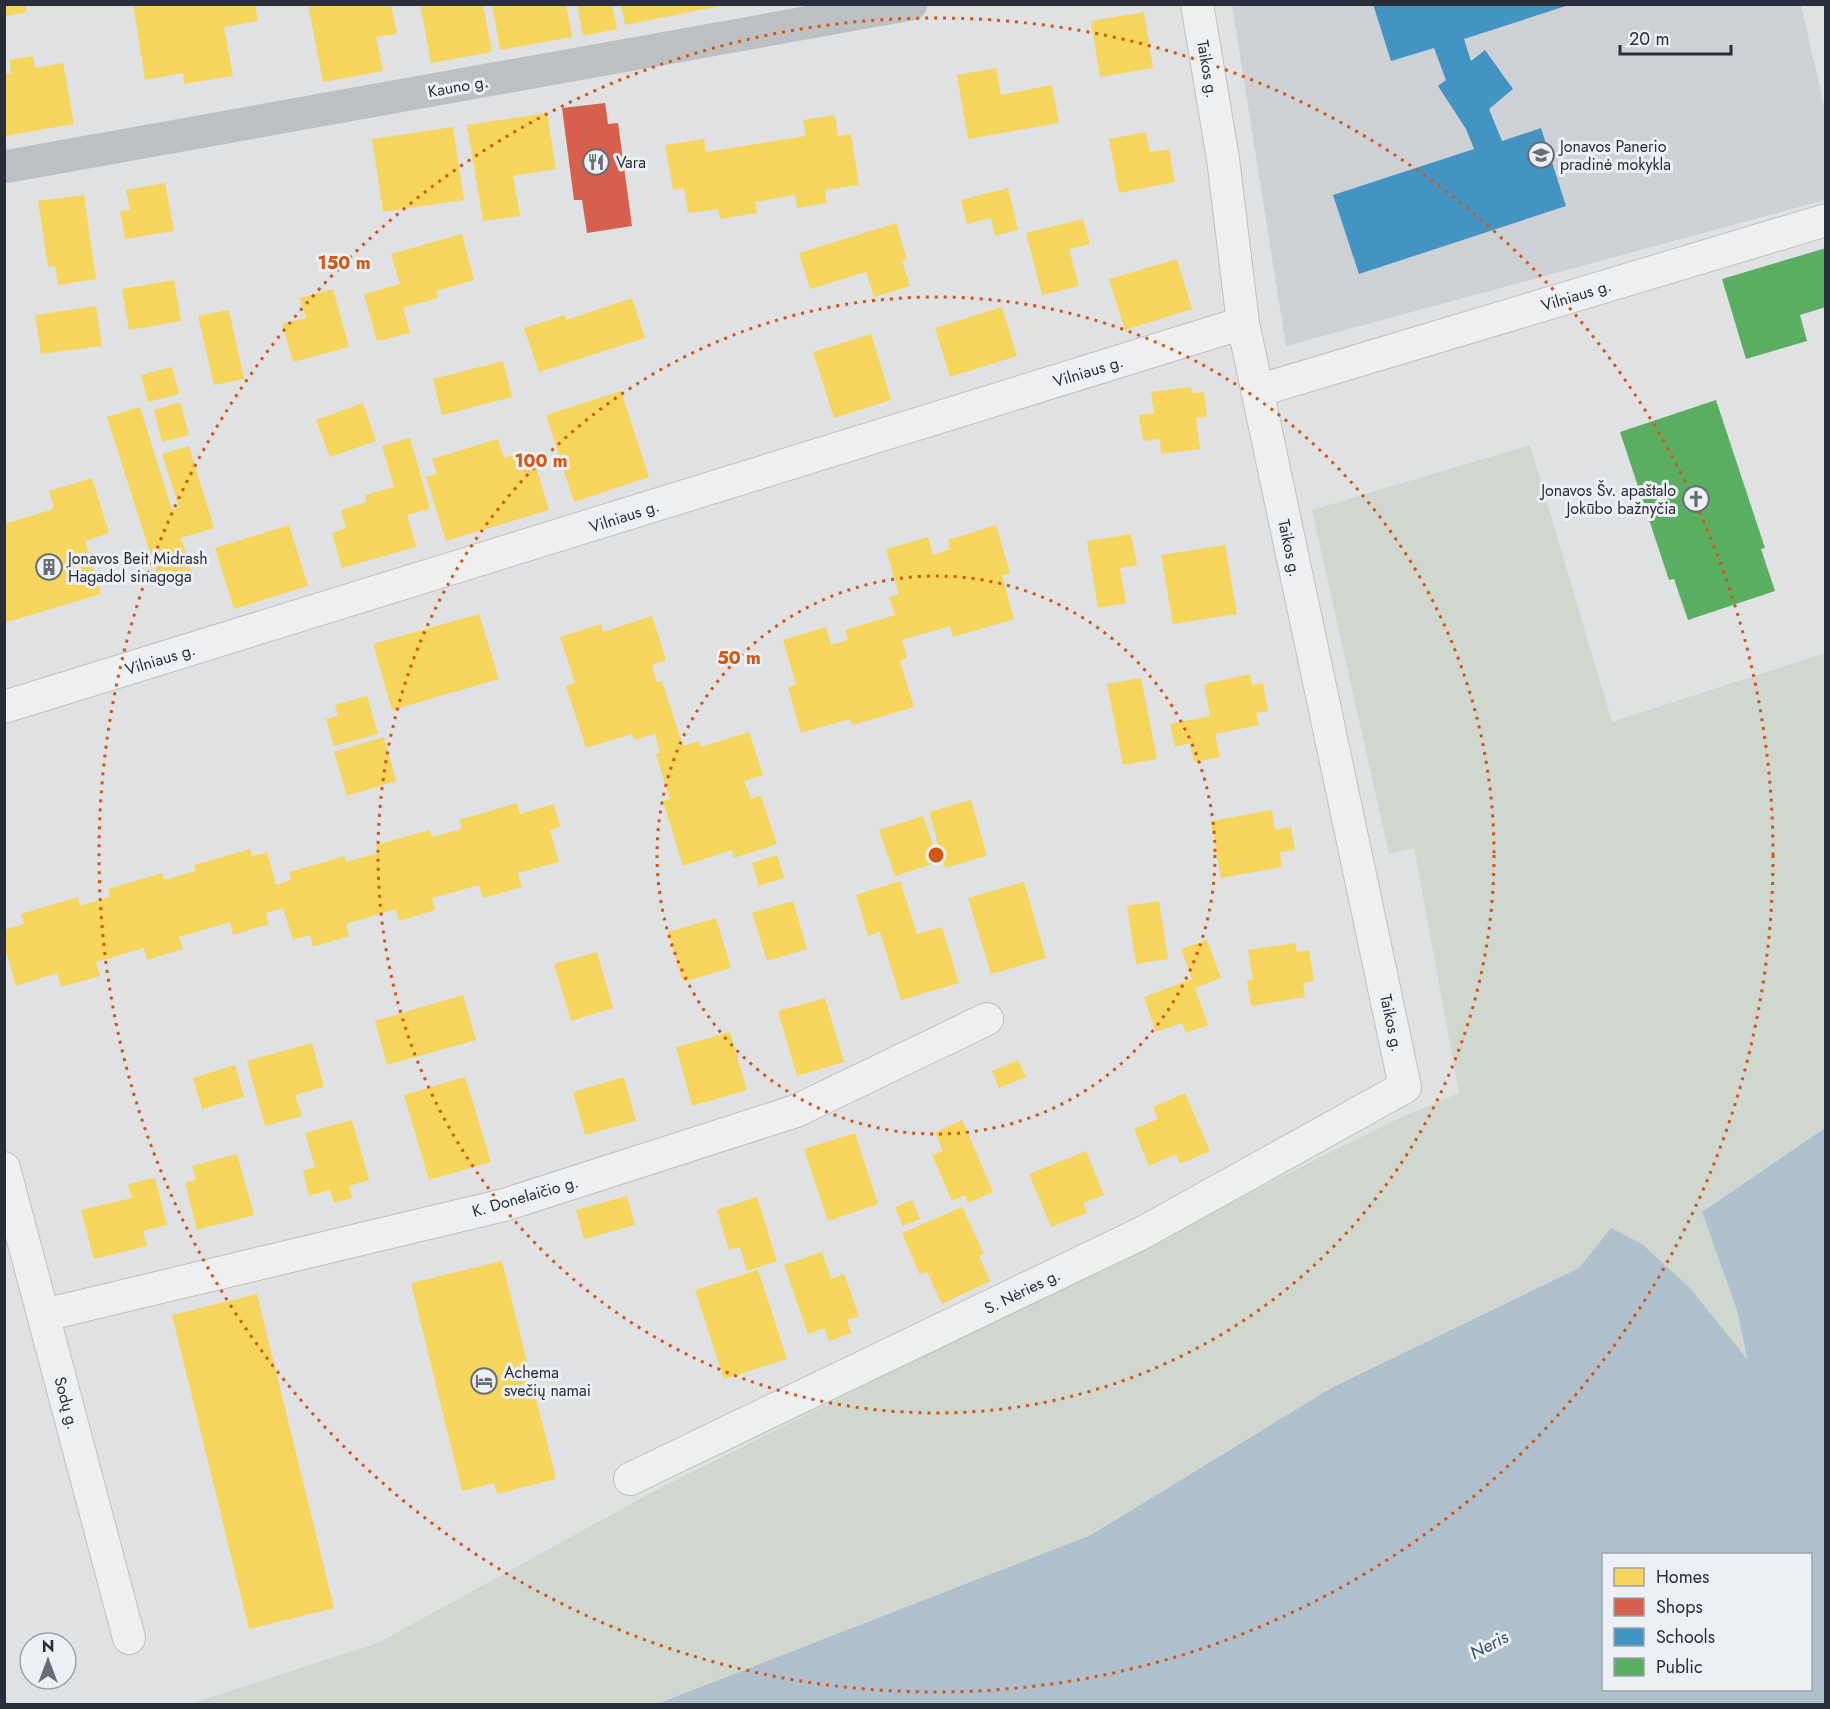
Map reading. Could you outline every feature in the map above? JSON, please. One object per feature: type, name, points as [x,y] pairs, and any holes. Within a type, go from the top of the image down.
[{"type":"main road","name":"Kauno g.","points":[[4,167],[911,4]]},
{"type":"street","name":"Taikos g.","points":[[1197,4],[1224,159],[1244,323],[1257,391],[1405,1087]]},
{"type":"street","name":"Vilniaus g.","points":[[1257,391],[1826,220]]},
{"type":"street","name":"Vilniaus g.","points":[[4,707],[1244,323]]},
{"type":"street","name":"K. Donelaičio g.","points":[[44,1315],[504,1205],[796,1112],[987,1019]]},
{"type":"street","name":"S. Nėries g.","points":[[630,1479],[1142,1233],[1405,1087]]},
{"type":"street","name":"Sodų g.","points":[[4,1168],[129,1638]]},
{"type":"shaded area","name":"Jonavos Panerio pradinė mokykla","points":[[1232,5],[1801,5],[1825,110],[1825,200],[1286,346]]},
{"type":"shaded area","points":[[1530,445],[1612,722],[1825,653],[1825,1128],[1702,1212],[1737,1310],[1747,1361],[1611,1228],[1579,1268],[1331,1388],[1091,1535],[657,1704],[190,1704],[378,1643],[660,1488],[1393,1121],[1459,1093],[1414,848],[1389,854],[1312,510]]},
{"type":"water","name":"Neris","points":[[1825,1128],[1825,1704],[657,1704],[1091,1535],[1331,1388],[1579,1268],[1611,1228],[1642,1244],[1689,1287],[1747,1359],[1737,1310],[1702,1212]]},
{"type":"building: Homes","points":[[5,4],[25,4],[27,12],[5,16]]},
{"type":"building: Homes","points":[[133,4],[255,4],[258,21],[224,27],[233,76],[184,84],[183,73],[145,80]]},
{"type":"building: Homes","points":[[308,4],[391,4],[397,34],[376,37],[383,71],[323,82]]},
{"type":"building: Homes","points":[[420,4],[483,4],[492,52],[431,63]]},
{"type":"building: Homes","points":[[492,4],[566,4],[572,37],[500,50]]},
{"type":"building: Homes","points":[[577,4],[612,4],[617,29],[583,36]]},
{"type":"building: Homes","points":[[621,4],[720,4],[720,6],[625,25]]},
{"type":"building: Homes","points":[[1144,12],[1153,68],[1100,77],[1091,21]]},
{"type":"building: Homes","points":[[33,56],[35,68],[63,63],[74,124],[4,136],[4,74],[11,73],[9,60]]},
{"type":"building: Homes","points":[[996,68],[1001,95],[1052,85],[1059,123],[968,139],[957,75]]},
{"type":"building: Homes","points":[[547,113],[556,169],[513,176],[520,216],[483,221],[467,125]]},
{"type":"building: Homes","points":[[835,115],[838,136],[851,134],[859,185],[825,190],[827,203],[797,208],[795,195],[755,202],[757,213],[720,219],[718,209],[688,213],[684,188],[673,190],[665,145],[704,139],[706,152],[806,136],[803,120]]},
{"type":"building: Homes","points":[[453,127],[464,200],[383,212],[372,139]]},
{"type":"building: Homes","points":[[1146,132],[1150,152],[1169,149],[1175,182],[1119,193],[1109,139]]},
{"type":"building: Homes","points":[[165,183],[174,231],[125,239],[120,211],[130,210],[126,190]]},
{"type":"building: Homes","points":[[1008,188],[1018,230],[995,236],[991,218],[967,224],[961,200]]},
{"type":"building: Homes","points":[[84,195],[96,279],[58,285],[55,266],[48,267],[38,201]]},
{"type":"building: Homes","points":[[1083,219],[1090,244],[1069,249],[1079,286],[1042,295],[1026,233]]},
{"type":"building: Homes","points":[[896,223],[907,259],[902,261],[910,286],[874,297],[866,272],[810,289],[799,253]]},
{"type":"building: Homes","points":[[462,234],[474,280],[436,291],[438,298],[403,308],[410,333],[377,341],[364,294],[400,284],[391,254]]},
{"type":"building: Homes","points":[[1177,259],[1192,309],[1125,330],[1109,279]]},
{"type":"building: Homes","points":[[174,280],[181,321],[129,330],[122,289]]},
{"type":"building: Homes","points":[[333,289],[349,347],[293,362],[282,324],[306,318],[300,298]]},
{"type":"building: Homes","points":[[632,298],[645,338],[539,372],[524,328],[565,315],[566,320]]},
{"type":"building: Homes","points":[[96,306],[102,346],[41,354],[35,315]]},
{"type":"building: Homes","points":[[1002,307],[1017,356],[950,377],[935,328]]},
{"type":"building: Homes","points":[[229,310],[244,379],[214,385],[198,316]]},
{"type":"building: Homes","points":[[871,334],[891,400],[834,418],[813,352]]},
{"type":"building: Homes","points":[[503,361],[512,397],[442,415],[433,379]]},
{"type":"building: Homes","points":[[172,367],[179,394],[148,402],[141,375]]},
{"type":"building: Homes","points":[[1191,387],[1192,393],[1204,392],[1207,417],[1196,418],[1200,449],[1161,454],[1160,439],[1143,441],[1139,415],[1154,413],[1151,392]]},
{"type":"building: Homes","points":[[621,391],[649,477],[574,502],[546,415]]},
{"type":"building: Homes","points":[[180,402],[189,435],[162,442],[154,410]]},
{"type":"building: Homes","points":[[363,403],[376,441],[330,457],[316,420]]},
{"type":"building: Homes","points":[[140,407],[172,510],[179,507],[162,454],[189,446],[214,528],[181,538],[192,574],[160,584],[107,417]]},
{"type":"building: Homes","points":[[410,438],[430,509],[407,515],[416,547],[342,568],[332,533],[346,528],[341,510],[367,502],[365,495],[394,487],[382,446]]},
{"type":"building: Homes","points":[[498,439],[504,458],[531,450],[549,510],[446,541],[426,477],[437,474],[432,459]]},
{"type":"building: Homes","name":"Jonavos Beit Midrash Hagadol sinagoga","points":[[92,478],[109,533],[85,541],[101,594],[4,623],[4,524],[54,509],[49,491]]},
{"type":"building: Homes","points":[[289,525],[308,586],[234,609],[215,548]]},
{"type":"building: Homes","points":[[996,525],[1010,573],[1002,575],[1014,619],[953,637],[950,626],[902,640],[907,658],[900,661],[914,707],[852,725],[850,719],[801,733],[788,687],[796,684],[783,640],[826,627],[831,645],[848,640],[845,630],[895,615],[889,597],[899,594],[886,549],[928,537],[933,555],[950,549],[948,540]]},
{"type":"building: Homes","points":[[1131,534],[1137,565],[1120,568],[1126,603],[1098,608],[1087,541]]},
{"type":"building: Homes","points":[[1225,545],[1237,614],[1173,624],[1161,555]]},
{"type":"building: Homes","points":[[479,614],[499,679],[392,710],[373,644]]},
{"type":"building: Homes","points":[[652,616],[666,660],[652,665],[657,683],[662,681],[683,746],[699,741],[701,747],[749,732],[763,775],[744,781],[751,799],[761,796],[777,844],[734,858],[732,850],[683,866],[663,801],[670,799],[656,754],[660,753],[655,734],[635,740],[632,734],[586,748],[566,686],[575,683],[560,637],[601,624],[603,632]]},
{"type":"building: Homes","points":[[1250,674],[1252,685],[1263,683],[1268,711],[1256,713],[1259,725],[1215,734],[1220,757],[1194,762],[1190,743],[1175,747],[1170,724],[1210,716],[1204,684]]},
{"type":"building: Homes","points":[[1141,678],[1157,759],[1123,765],[1107,684]]},
{"type":"building: Homes","points":[[367,696],[378,734],[334,746],[326,719],[338,716],[335,705]]},
{"type":"building: Homes","points":[[384,737],[396,781],[347,796],[334,752]]},
{"type":"building: Homes","points":[[971,800],[987,856],[945,868],[929,812]]},
{"type":"building: Homes","points":[[517,803],[520,814],[554,804],[560,827],[550,830],[559,862],[518,873],[522,887],[483,898],[479,885],[432,898],[435,910],[399,921],[396,909],[346,924],[349,936],[313,947],[310,935],[293,940],[283,908],[266,913],[269,924],[233,935],[230,922],[179,937],[183,949],[147,960],[144,948],[96,962],[100,976],[61,987],[57,973],[16,986],[7,954],[4,955],[4,930],[24,924],[21,914],[78,897],[80,906],[110,897],[108,889],[162,873],[164,880],[196,871],[194,865],[250,849],[252,857],[267,852],[276,885],[291,880],[289,872],[345,856],[346,862],[378,853],[376,845],[430,830],[432,837],[462,829],[459,820]]},
{"type":"building: Homes","points":[[1272,810],[1275,830],[1291,827],[1295,850],[1280,852],[1282,867],[1221,878],[1211,821]]},
{"type":"building: Homes","points":[[923,816],[939,862],[895,876],[879,830]]},
{"type":"building: Homes","points":[[777,855],[784,878],[759,886],[752,863]]},
{"type":"building: Homes","points":[[900,881],[917,934],[942,927],[959,983],[901,1000],[880,932],[868,936],[856,895]]},
{"type":"building: Homes","points":[[1024,882],[1046,958],[991,974],[968,898]]},
{"type":"building: Homes","points":[[793,901],[807,949],[767,961],[752,913]]},
{"type":"building: Homes","points":[[1159,901],[1168,959],[1136,964],[1127,906]]},
{"type":"building: Homes","points":[[716,918],[731,968],[683,982],[668,932]]},
{"type":"building: Homes","points":[[1207,940],[1221,978],[1195,988],[1208,1025],[1186,1033],[1182,1023],[1156,1032],[1144,997],[1192,979],[1181,949]]},
{"type":"building: Homes","points":[[1295,943],[1297,952],[1309,950],[1314,981],[1303,983],[1305,997],[1251,1006],[1247,980],[1253,980],[1248,950]]},
{"type":"building: Homes","points":[[597,952],[613,1008],[571,1021],[554,964]]},
{"type":"building: Homes","points":[[463,995],[476,1040],[387,1065],[375,1021]]},
{"type":"building: Homes","points":[[825,998],[844,1062],[797,1076],[778,1011]]},
{"type":"building: Homes","points":[[730,1032],[747,1090],[692,1106],[676,1047]]},
{"type":"building: Homes","points":[[312,1043],[324,1087],[295,1095],[302,1116],[265,1126],[247,1061]]},
{"type":"building: Homes","points":[[1018,1060],[1026,1077],[999,1088],[992,1071]]},
{"type":"building: Homes","points":[[235,1065],[244,1097],[202,1109],[193,1078]]},
{"type":"building: Homes","points":[[465,1077],[491,1162],[429,1180],[404,1095]]},
{"type":"building: Homes","points":[[624,1077],[636,1121],[585,1135],[573,1092]]},
{"type":"building: Homes","points":[[1185,1093],[1210,1151],[1180,1164],[1176,1154],[1149,1166],[1134,1129],[1158,1119],[1153,1107]]},
{"type":"building: Homes","points":[[352,1120],[369,1180],[349,1186],[352,1198],[334,1203],[330,1190],[309,1196],[303,1171],[315,1167],[305,1133]]},
{"type":"building: Homes","points":[[962,1120],[993,1192],[968,1203],[965,1195],[952,1201],[932,1155],[943,1151],[935,1132]]},
{"type":"building: Homes","points":[[855,1133],[878,1204],[828,1221],[804,1149]]},
{"type":"building: Homes","points":[[1086,1151],[1104,1195],[1083,1203],[1087,1213],[1051,1227],[1029,1174]]},
{"type":"building: Homes","points":[[237,1154],[254,1215],[197,1230],[185,1182],[196,1180],[192,1166]]},
{"type":"building: Homes","points":[[155,1178],[167,1225],[143,1231],[147,1246],[94,1259],[81,1210],[132,1198],[128,1184]]},
{"type":"building: Homes","points":[[627,1196],[635,1225],[584,1239],[576,1210]]},
{"type":"building: Homes","points":[[757,1197],[777,1261],[747,1271],[740,1247],[729,1250],[717,1210]]},
{"type":"building: Homes","points":[[912,1200],[920,1219],[903,1226],[895,1207]]},
{"type":"building: Homes","points":[[962,1207],[984,1254],[979,1256],[990,1281],[942,1304],[927,1272],[920,1275],[902,1233]]},
{"type":"building: Homes","points":[[822,1252],[831,1279],[844,1274],[859,1316],[847,1320],[851,1333],[829,1341],[824,1328],[808,1334],[784,1265]]},
{"type":"building: Homes","name":"Achema svečių namai","points":[[502,1261],[556,1479],[497,1494],[494,1483],[462,1491],[411,1283]]},
{"type":"building: Homes","points":[[758,1270],[787,1359],[724,1379],[695,1290]]},
{"type":"building: Homes","points":[[257,1294],[334,1608],[249,1629],[172,1315]]},
{"type":"building: Shops","name":"Vara","points":[[605,103],[608,124],[618,123],[632,226],[587,233],[582,200],[574,200],[562,108]]},
{"type":"building: Schools","points":[[1373,4],[1572,4],[1464,39],[1471,61],[1485,50],[1513,89],[1489,109],[1502,141],[1541,128],[1566,206],[1359,274],[1333,195],[1474,149],[1466,129],[1438,86],[1446,80],[1434,48],[1391,61]]},
{"type":"building: Public","points":[[1826,248],[1826,307],[1800,315],[1807,341],[1746,359],[1722,279]]},
{"type":"building: Public","name":"Jonavos Šv. apaštalo Jokūbo bažnyčia","points":[[1716,400],[1765,548],[1761,549],[1775,591],[1688,620],[1674,579],[1669,580],[1620,432]]},
{"type":"place","name":"Jonavos Panerio pradinė mokykla","points":[[1541,155]]},
{"type":"place","name":"Vara","points":[[596,162]]},
{"type":"place","name":"Jonavos Šv. apaštalo Jokūbo bažnyčia","points":[[1696,499]]},
{"type":"place","name":"Jonavos Beit Midrash Hagadol sinagoga","points":[[49,567]]},
{"type":"place","name":"Achema svečių namai","points":[[484,1381]]}]
